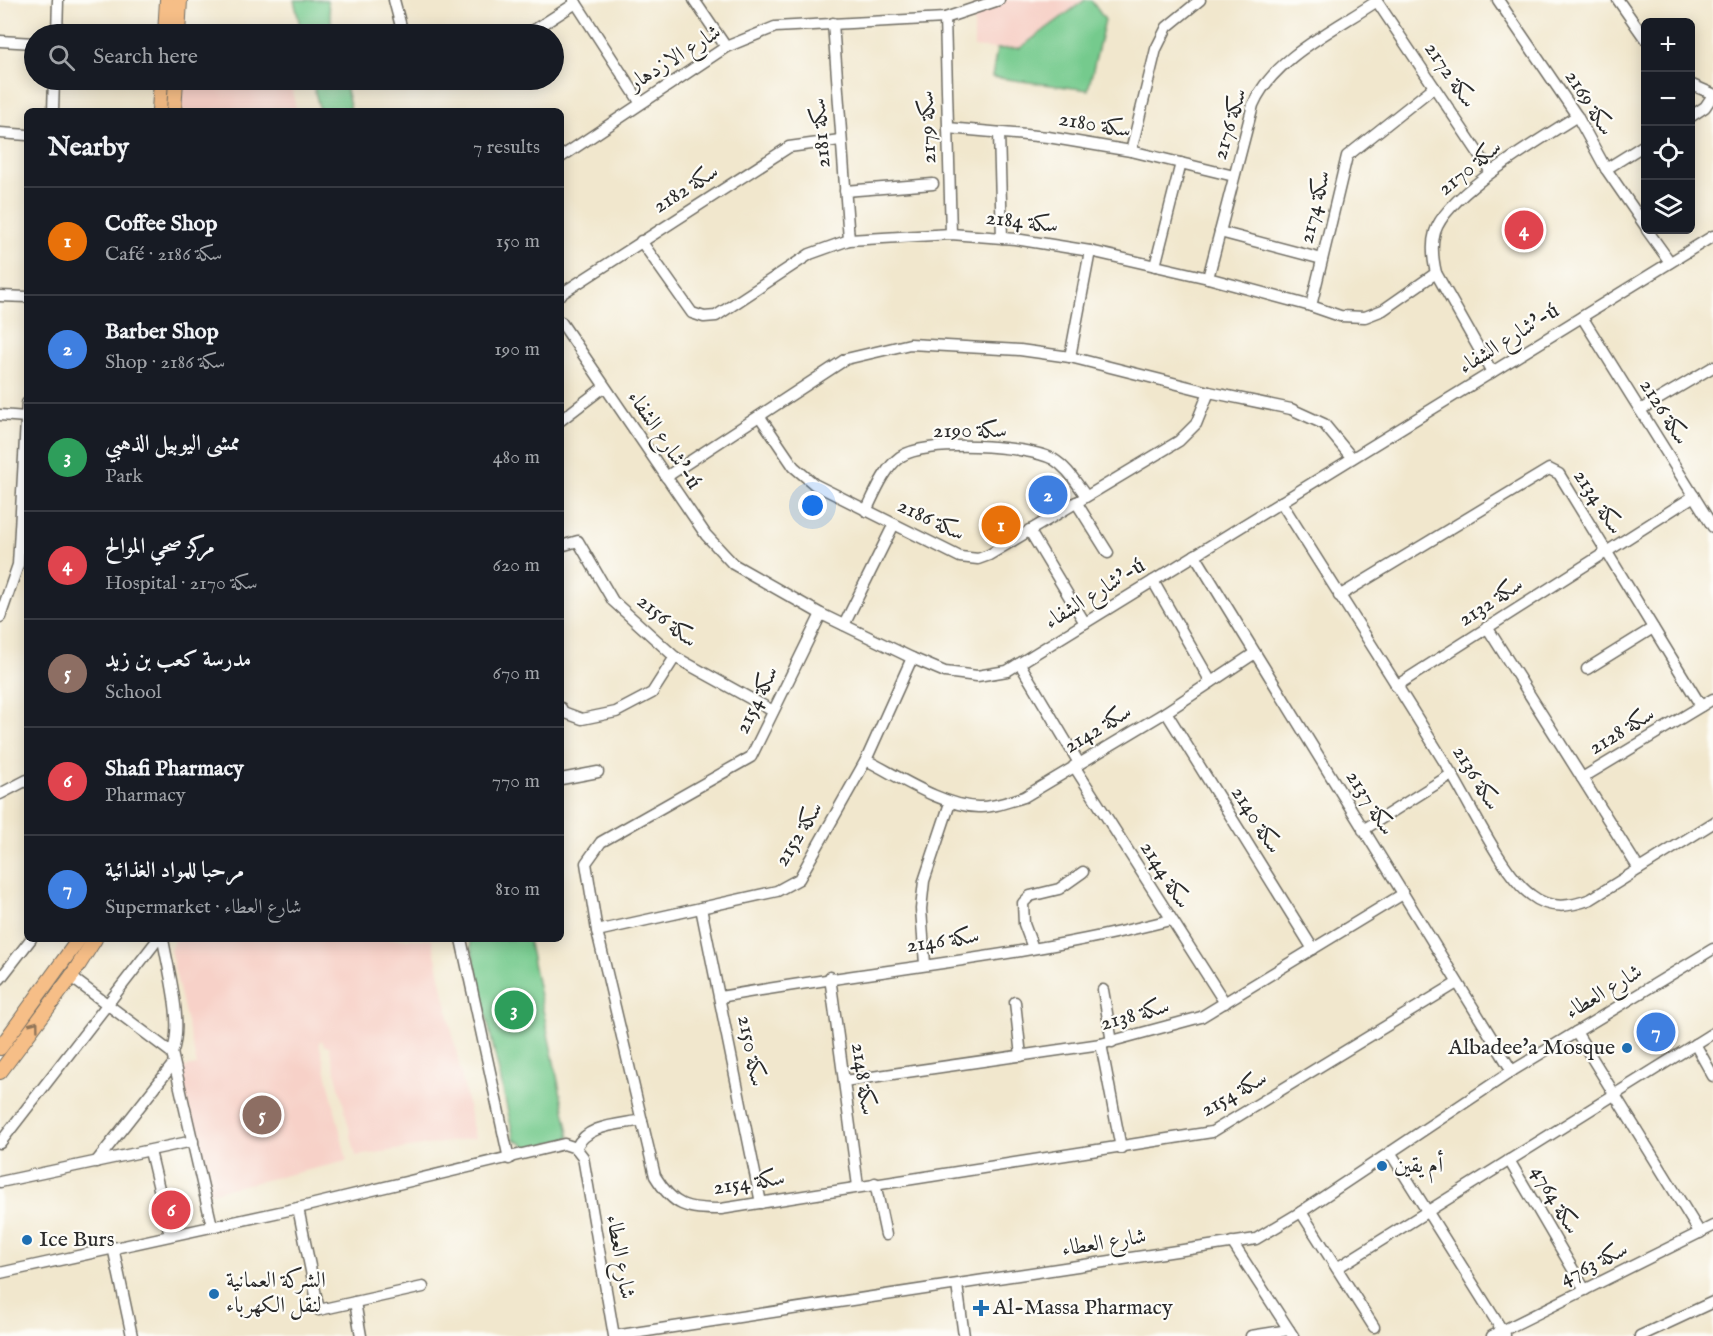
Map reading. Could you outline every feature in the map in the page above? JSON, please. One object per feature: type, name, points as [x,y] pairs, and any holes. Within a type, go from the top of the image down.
[{"type":"main road","points":[[166,24],[167,0]]},
{"type":"main road","points":[[179,24],[180,0]]},
{"type":"main road","points":[[159,108],[160,90]]},
{"type":"main road","points":[[174,108],[175,90]]},
{"type":"main road","points":[[0,1048],[78,942]]},
{"type":"main road","points":[[0,1071],[93,942]]},
{"type":"street","points":[[57,24],[58,0]]},
{"type":"street","points":[[394,0],[400,24]]},
{"type":"street","points":[[694,0],[726,47]]},
{"type":"street","name":"شارع الازدهار","points":[[564,155],[640,102],[726,47],[775,27],[945,18],[999,0]]},
{"type":"street","points":[[1131,151],[1156,49],[1167,27],[1200,0]]},
{"type":"street","name":"سكة 2169","points":[[1498,0],[1577,116],[1606,169],[1641,221]]},
{"type":"street","points":[[1619,0],[1641,33]]},
{"type":"street","name":"سكة 2172","points":[[1376,1],[1491,172]]},
{"type":"street","name":"سكة 2176","points":[[1208,278],[1253,105],[1260,87],[1276,69],[1376,1]]},
{"type":"street","points":[[543,24],[575,2],[640,102]]},
{"type":"street","name":"سكة 2179","points":[[945,18],[951,234]]},
{"type":"street","name":"سكة 2181","points":[[833,23],[849,240]]},
{"type":"street","points":[[0,41],[24,42]]},
{"type":"street","points":[[1695,86],[1713,94],[1706,107],[1695,114]]},
{"type":"street","name":"سكة 2174","points":[[1311,306],[1347,156],[1434,87]]},
{"type":"street","points":[[53,108],[54,90]]},
{"type":"street","name":"سكة 2170","points":[[1492,372],[1436,273],[1433,260],[1435,232],[1445,214],[1491,172],[1577,116]]},
{"type":"street","name":"سكة 2180","points":[[948,129],[1048,137],[1131,151],[1234,176]]},
{"type":"street","points":[[0,133],[24,135]]},
{"type":"street","points":[[999,133],[1002,238]]},
{"type":"street","name":"سكة 2182","points":[[564,292],[789,147],[840,140]]},
{"type":"street","points":[[1606,169],[1641,147]]},
{"type":"street","points":[[1155,266],[1181,163]]},
{"type":"street","points":[[845,190],[933,184]]},
{"type":"street","points":[[1220,232],[1322,259]]},
{"type":"street","name":"سكة 2184","points":[[641,241],[692,313],[704,317],[716,316],[810,254],[849,240],[951,234],[1002,238],[1090,250],[1208,278],[1340,316],[1365,317],[1383,310],[1436,273]]},
{"type":"street","name":"سكة 2169","points":[[1650,234],[1670,262]]},
{"type":"street","name":"شارع الشفاء'-ú","points":[[564,327],[706,535],[733,564],[821,614],[912,658],[945,672],[976,676],[1007,671],[1020,664],[1713,236]]},
{"type":"street","points":[[1070,357],[1090,250]]},
{"type":"street","points":[[0,296],[24,297]]},
{"type":"street","name":"سكة 2126","points":[[1582,317],[1713,527]]},
{"type":"street","points":[[666,477],[846,360],[910,344],[1020,350],[1070,357],[1209,392],[1291,409],[1324,424],[1352,458]]},
{"type":"street","points":[[1640,410],[1713,367]]},
{"type":"street","points":[[564,418],[604,387]]},
{"type":"street","name":"سكة 2186","points":[[760,417],[795,467],[807,479],[960,557],[972,559],[989,555],[1184,437],[1196,424],[1209,392]]},
{"type":"street","points":[[0,415],[24,417]]},
{"type":"street","name":"سكة 2190","points":[[866,511],[890,466],[901,456],[912,451],[952,446],[1007,448],[1043,454],[1066,469],[1086,496]]},
{"type":"street","name":"سكة 2134","points":[[1339,596],[1549,469],[1558,474],[1701,706]]},
{"type":"street","name":"سكة 2132","points":[[1396,686],[1694,496]]},
{"type":"street","points":[[1076,502],[1108,554]]},
{"type":"street","name":"سكة 2136","points":[[1281,502],[1452,774],[1503,861],[1530,895],[1549,905],[1569,907],[1591,899],[1713,823]]},
{"type":"street","points":[[0,617],[18,565],[24,517]]},
{"type":"street","points":[[844,625],[894,524]]},
{"type":"street","points":[[1029,531],[1085,623]]},
{"type":"street","name":"سكة 2156","points":[[564,545],[578,542],[613,601],[675,657],[773,711]]},
{"type":"street","name":"سكة 2137","points":[[1195,555],[1512,1071]]},
{"type":"street","points":[[1153,581],[1211,682]]},
{"type":"street","name":"سكة 2154","points":[[821,614],[752,757],[601,842],[586,863],[597,932],[655,1176],[664,1191],[678,1204],[695,1209],[721,1209],[875,1183],[1121,1148],[1212,1132],[1458,983]]},
{"type":"street","points":[[1488,627],[1582,778]]},
{"type":"street","points":[[1587,669],[1653,627]]},
{"type":"street","name":"سكة 2142","points":[[866,760],[950,802],[979,808],[1024,796],[1166,712],[1255,653]]},
{"type":"street","points":[[564,712],[582,719],[616,712],[652,693],[675,657]]},
{"type":"street","name":"سكة 2152","points":[[597,932],[777,891],[798,879],[866,760],[912,658]]},
{"type":"street","name":"سكة 2144","points":[[1020,664],[1076,765],[1170,920],[1225,1003]]},
{"type":"street","name":"سكة 2128","points":[[1639,869],[1582,778],[1713,699]]},
{"type":"street","name":"سكة 2140","points":[[1166,712],[1312,949]]},
{"type":"street","points":[[564,778],[598,772]]},
{"type":"street","points":[[1364,830],[1452,774]]},
{"type":"street","points":[[0,794],[24,782]]},
{"type":"street","points":[[925,964],[921,909],[924,881],[950,802]]},
{"type":"street","points":[[1033,948],[1024,924],[1023,903],[1030,896],[1043,895],[1059,889],[1083,872]]},
{"type":"street","name":"سكة 2138","points":[[844,1081],[1107,1043],[1201,1017],[1403,894]]},
{"type":"street","name":"سكة 2150","points":[[702,908],[761,1203]]},
{"type":"street","name":"سكة 2146","points":[[720,997],[830,977],[1094,940],[1170,920]]},
{"type":"street","points":[[0,979],[29,942]]},
{"type":"street","points":[[0,1143],[156,942]]},
{"type":"street","points":[[96,1162],[173,1058],[177,1042],[175,1010],[164,942]]},
{"type":"street","points":[[461,942],[509,1159]]},
{"type":"street","name":"شارع العطاء","points":[[576,1148],[583,1157],[614,1336],[1256,1239],[1301,1212],[1512,1071],[1713,949]]},
{"type":"street","points":[[70,977],[108,1004],[173,1058],[213,1226]]},
{"type":"street","name":"سكة 2148","points":[[830,977],[858,1186]]},
{"type":"street","points":[[1103,990],[1107,1043],[1121,1148]]},
{"type":"street","points":[[1015,1002],[1021,1056]]},
{"type":"street","points":[[1576,1032],[1614,1095],[1709,1231]]},
{"type":"street","points":[[1337,1268],[1713,1033]]},
{"type":"street","points":[[1695,1044],[1713,1076]]},
{"type":"street","points":[[0,1273],[298,1208],[564,1144],[576,1148],[580,1139],[591,1131],[642,1120]]},
{"type":"street","points":[[0,1182],[193,1141]]},
{"type":"street","points":[[150,1150],[170,1235]]},
{"type":"street","points":[[1390,1152],[1426,1213],[1504,1333]]},
{"type":"street","name":"سكة 4764","points":[[1509,1160],[1585,1290]]},
{"type":"street","points":[[875,1183],[886,1235]]},
{"type":"street","points":[[298,1208],[319,1310],[423,1287]]},
{"type":"street","points":[[1301,1212],[1374,1327]]},
{"type":"street","name":"سكة 4763","points":[[1492,1336],[1504,1333],[1585,1290],[1709,1231]]},
{"type":"street","points":[[1232,1242],[1291,1333],[1251,1336]]},
{"type":"street","points":[[113,1247],[132,1336]]},
{"type":"street","points":[[957,1285],[964,1336]]},
{"type":"street","points":[[355,1302],[361,1336]]},
{"type":"street","points":[[1640,1336],[1713,1302]]},
{"type":"street","points":[[702,1323],[705,1336]]},
{"type":"shaded area","points":[[980,0],[1085,0],[1020,48],[997,49],[974,47],[974,4]]},
{"type":"shaded area","points":[[181,90],[293,90],[296,108],[180,108]]},
{"type":"shaded area","points":[[174,942],[433,942],[475,1138],[356,1156],[329,1046],[324,1046],[322,1040],[319,1042],[347,1161],[204,1194],[180,1068],[197,1065],[170,950]]},
{"type":"green space","points":[[294,0],[327,0],[332,24],[300,24]]},
{"type":"green space","points":[[1085,0],[1091,0],[1105,20],[1088,90],[992,77],[997,49],[1020,48]]},
{"type":"green space","points":[[315,90],[346,90],[350,108],[319,108]]},
{"type":"green space","points":[[470,942],[529,942],[570,1138],[529,1148],[514,1139]]},
{"type":"place","name":"مركز صحي الموالح","points":[[1524,230]]},
{"type":"place","name":"Barber Shop","points":[[1048,495]]},
{"type":"place","name":"Coffee Shop","points":[[1001,525]]},
{"type":"place","name":"ممشى اليوبيل الذهبي","points":[[514,1010]]},
{"type":"place","name":"مرحبا للمواد الغذائية","points":[[1656,1032]]},
{"type":"place","name":"Albadee'a Mosque","points":[[1627,1048]]},
{"type":"place","name":"مدرسة كعب بن زيد","points":[[262,1115]]},
{"type":"place","name":"أم يقين","points":[[1382,1166]]},
{"type":"place","name":"Shafi Pharmacy","points":[[171,1210]]},
{"type":"place","name":"Ice Burs","points":[[27,1240]]},
{"type":"place","name":"الشرکة العمانیة لنقل الکهرباء","points":[[214,1294]]},
{"type":"place","name":"Al-Massa Pharmacy","points":[[981,1308]]}]
